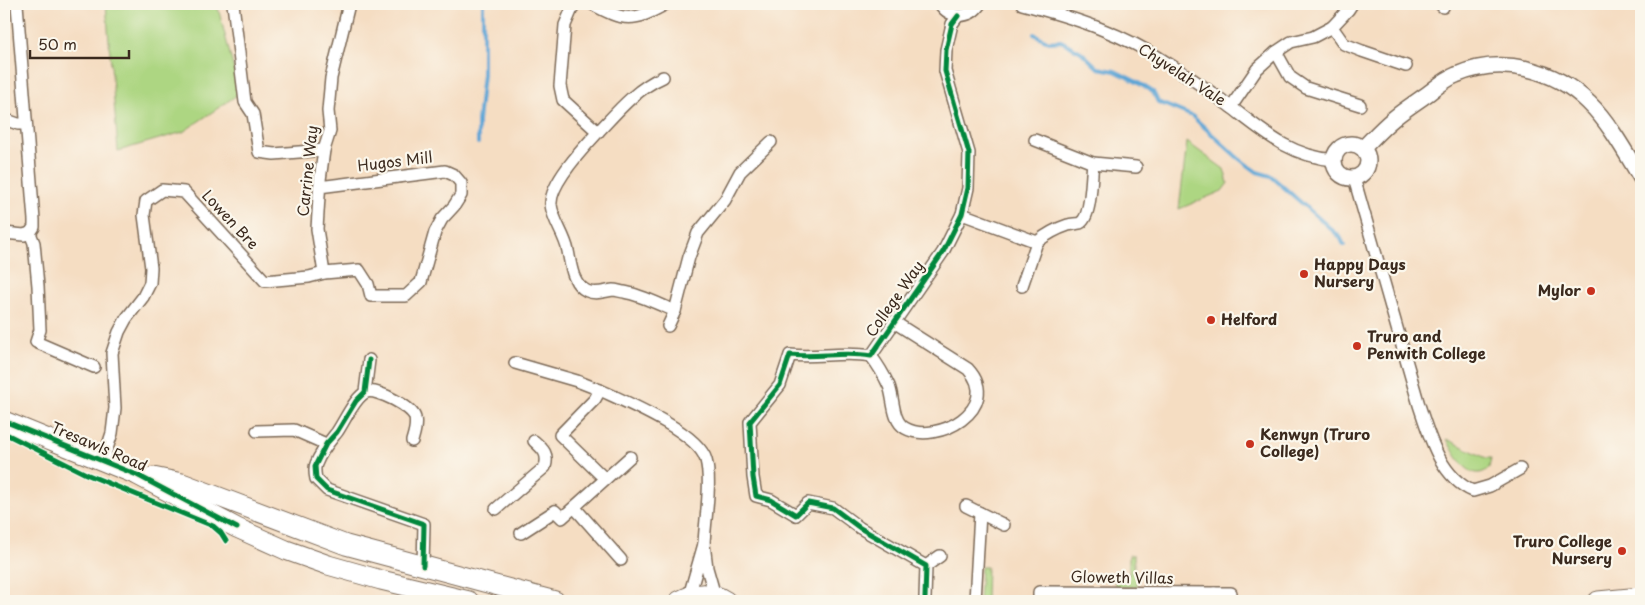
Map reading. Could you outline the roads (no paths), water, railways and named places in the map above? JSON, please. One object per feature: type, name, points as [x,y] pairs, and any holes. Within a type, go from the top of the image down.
[{"type":"highway","name":"Tresawls Road","points":[[4,421],[137,475],[237,528],[286,550],[328,565],[381,580],[469,601]]},
{"type":"highway","name":"Tresawls Road","points":[[137,475],[182,482],[346,545],[555,601]]},
{"type":"highway","points":[[684,598],[699,594],[722,599]]},
{"type":"highway","points":[[1598,601],[1641,597]]},
{"type":"street","points":[[4,233],[24,235],[30,233],[34,227],[17,4]]},
{"type":"street","points":[[233,4],[244,102],[253,114],[259,152],[274,154],[324,150]]},
{"type":"street","name":"Carrine Way","points":[[324,273],[317,229],[319,187],[324,150],[330,131],[328,112],[331,78],[349,4]]},
{"type":"street","points":[[574,4],[565,25],[560,86],[563,100],[598,132]]},
{"type":"street","points":[[592,4],[618,16],[634,18],[650,13],[666,4]]},
{"type":"street","points":[[940,4],[945,10],[958,16],[972,13],[980,4]]},
{"type":"street","name":"Chyvelah Vale","points":[[1022,4],[1057,13],[1117,34],[1169,64],[1286,147],[1306,155],[1334,160]]},
{"type":"street","points":[[1231,107],[1257,70],[1276,52],[1291,42],[1313,37],[1332,27],[1352,4]]},
{"type":"street","name":"College Way","points":[[871,356],[943,252],[962,214],[968,188],[969,153],[945,71],[946,50],[952,24],[958,16]]},
{"type":"street","points":[[1332,27],[1344,44],[1406,66]]},
{"type":"street","points":[[1276,52],[1290,77],[1306,88],[1360,104]]},
{"type":"street","points":[[1363,148],[1393,119],[1454,76],[1480,68],[1512,66],[1528,68],[1548,74],[1571,87],[1590,104],[1607,126],[1641,178]]},
{"type":"street","points":[[663,77],[648,84],[632,97],[575,156],[551,196],[551,206],[566,242],[577,284],[594,293],[614,290],[628,293],[674,311]]},
{"type":"street","points":[[4,119],[18,124],[26,124]]},
{"type":"street","points":[[1035,140],[1093,163],[1136,166]]},
{"type":"street","points":[[668,326],[689,256],[698,233],[725,200],[740,172],[771,142]]},
{"type":"street","points":[[1356,145],[1363,148],[1368,157],[1364,173],[1354,178],[1347,178],[1342,175],[1338,171],[1334,160],[1339,149],[1344,146],[1356,145]]},
{"type":"street","points":[[1022,286],[1037,242],[1059,228],[1080,223],[1085,218],[1088,211],[1093,163]]},
{"type":"street","name":"Hugos Mill","points":[[319,187],[445,171],[454,175],[461,183],[461,195],[442,219],[435,232],[421,282],[406,296],[378,298],[371,296],[368,284],[359,270],[324,273]]},
{"type":"street","points":[[1354,178],[1419,405],[1431,440],[1439,456],[1451,474],[1466,488],[1473,491],[1490,486],[1520,469]]},
{"type":"street","name":"Lowen Bre","points":[[103,461],[112,433],[116,408],[112,353],[126,318],[143,297],[150,283],[151,268],[144,215],[146,201],[162,190],[184,192],[265,281],[309,277],[324,273]]},
{"type":"street","points":[[962,214],[1037,242]]},
{"type":"street","points":[[30,233],[34,243],[38,286],[40,330],[36,342],[94,367]]},
{"type":"street","name":"College Way","points":[[894,322],[968,369],[974,376],[978,385],[978,399],[971,413],[956,424],[939,431],[920,432],[905,428],[898,421],[889,386],[880,368],[871,356],[854,353],[790,355],[780,386],[750,422],[753,477],[756,496],[771,500],[796,515],[808,503],[833,508],[860,528],[926,566]]},
{"type":"street","points":[[365,392],[369,360]]},
{"type":"street","points":[[515,363],[578,381],[600,390],[674,427],[696,444],[706,459],[708,478],[704,544],[707,568],[722,599]]},
{"type":"street","points":[[544,450],[595,399],[600,390]]},
{"type":"street","points":[[412,441],[415,417],[411,410],[372,391],[365,392],[356,401],[337,432],[326,444],[315,466],[316,479],[327,490],[424,524],[423,566]]},
{"type":"street","points":[[257,431],[294,430],[326,444]]},
{"type":"street","points":[[560,435],[605,479]]},
{"type":"street","points":[[496,509],[545,467],[546,456],[544,450],[534,441]]},
{"type":"street","points":[[520,533],[555,511],[562,518],[630,457]]},
{"type":"street","points":[[966,506],[1004,525]]},
{"type":"street","points":[[575,508],[621,560]]},
{"type":"street","points":[[975,601],[980,513]]},
{"type":"street","points":[[684,598],[704,544]]},
{"type":"street","points":[[925,598],[926,566],[940,556]]},
{"type":"street","name":"Gloweth Villas","points":[[1039,601],[1039,592],[1214,597],[1231,593]]},
{"type":"waterway","points":[[478,143],[478,121],[483,74],[483,4]]},
{"type":"waterway","points":[[1034,34],[1049,42],[1061,41],[1081,52],[1098,68],[1115,71],[1135,81],[1153,92],[1158,102],[1192,116],[1238,158],[1257,172],[1271,176],[1340,237],[1344,245]]},
{"type":"place","name":"Happy Days Nursery","points":[[1304,274]]},
{"type":"place","name":"Mylor","points":[[1591,291]]},
{"type":"place","name":"Helford","points":[[1211,320]]},
{"type":"place","name":"Truro and Penwith College","points":[[1357,346]]},
{"type":"place","name":"Kenwyn (Truro College)","points":[[1250,444]]},
{"type":"place","name":"Truro College Nursery","points":[[1622,551]]}]
